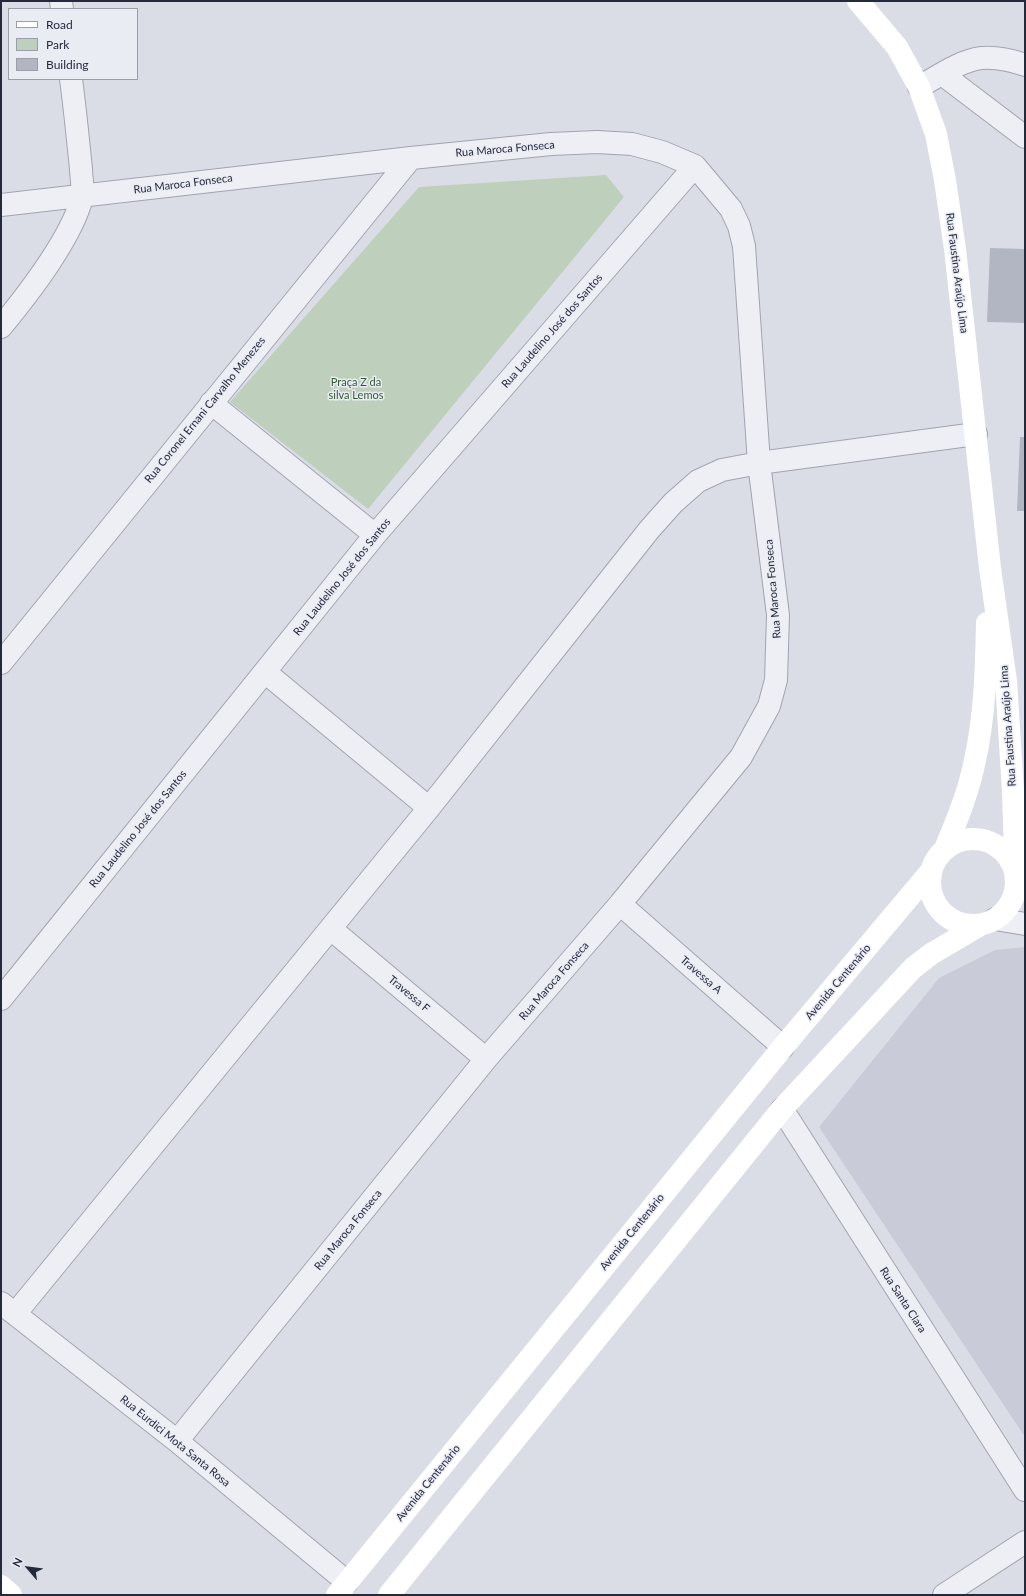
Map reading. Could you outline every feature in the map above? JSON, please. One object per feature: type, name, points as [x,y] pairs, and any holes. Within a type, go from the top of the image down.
[{"type":"street","name":"Rua Faustina Araújo Lima","points":[[858,1],[897,48],[919,87],[936,134],[945,180],[955,249],[990,568],[1006,681],[1013,791],[1016,884]]},
{"type":"street","points":[[919,87],[964,63],[980,58],[994,58],[1025,64]]},
{"type":"street","points":[[942,74],[1025,137]]},
{"type":"street","points":[[1,328],[56,252],[72,223],[82,196],[78,136],[71,80]]},
{"type":"street","name":"Rua Maroca Fonseca","points":[[1,205],[411,158],[551,144],[597,142],[632,144],[662,152],[695,166],[731,209],[739,226],[744,246],[759,463],[778,615],[776,680],[769,706],[741,757],[620,904],[486,1059],[177,1441]]},
{"type":"street","name":"Rua Coronel Ernani Carvalho Menezes","points":[[1,664],[411,158]]},
{"type":"street","name":"Rua Laudelino José dos Santos","points":[[1,999],[375,535],[695,166]]},
{"type":"street","points":[[211,403],[375,535]]},
{"type":"street","points":[[8,1309],[331,929],[429,808],[649,530],[673,503],[698,481],[722,470],[759,463],[976,434]]},
{"type":"street","name":"Rua Faustina Araújo Lima","points":[[945,849],[966,795],[980,734],[983,708],[990,568]]},
{"type":"street","points":[[265,672],[429,808]]},
{"type":"street","name":"Avenida Centenário","points":[[342,1588],[783,1047],[931,871],[936,859],[945,849],[957,842],[971,838],[986,840],[998,846],[1008,857],[1014,870],[1016,884]]},
{"type":"street","name":"Avenida Centenário","points":[[931,871],[930,886],[933,900],[942,912],[954,921],[968,925],[989,921],[1025,924]]},
{"type":"street","points":[[389,1595],[782,1110],[913,968],[931,954],[1006,910],[1013,898],[1016,884]]},
{"type":"street","name":"Travessa A","points":[[620,904],[783,1047]]},
{"type":"street","name":"Travessa F","points":[[331,929],[486,1059]]},
{"type":"street","name":"Rua Santa Clara","points":[[782,1110],[1025,1490]]},
{"type":"street","name":"Rua Eurdici Mota Santa Rosa","points":[[8,1309],[177,1441],[342,1588]]},
{"type":"street","points":[[944,1595],[1025,1542]]},
{"type":"street","points":[[1,1586],[11,1595]]},
{"type":"shaded area","points":[[1025,947],[1025,1437],[819,1127],[939,978],[995,950]]},
{"type":"green space","name":"Praça Z da silva Lemos","points":[[606,175],[624,197],[368,509],[230,402],[419,187]]},
{"type":"building","points":[[990,248],[1025,249],[1025,323],[987,322]]},
{"type":"building","points":[[1020,437],[1025,437],[1025,511],[1017,511]]}]
